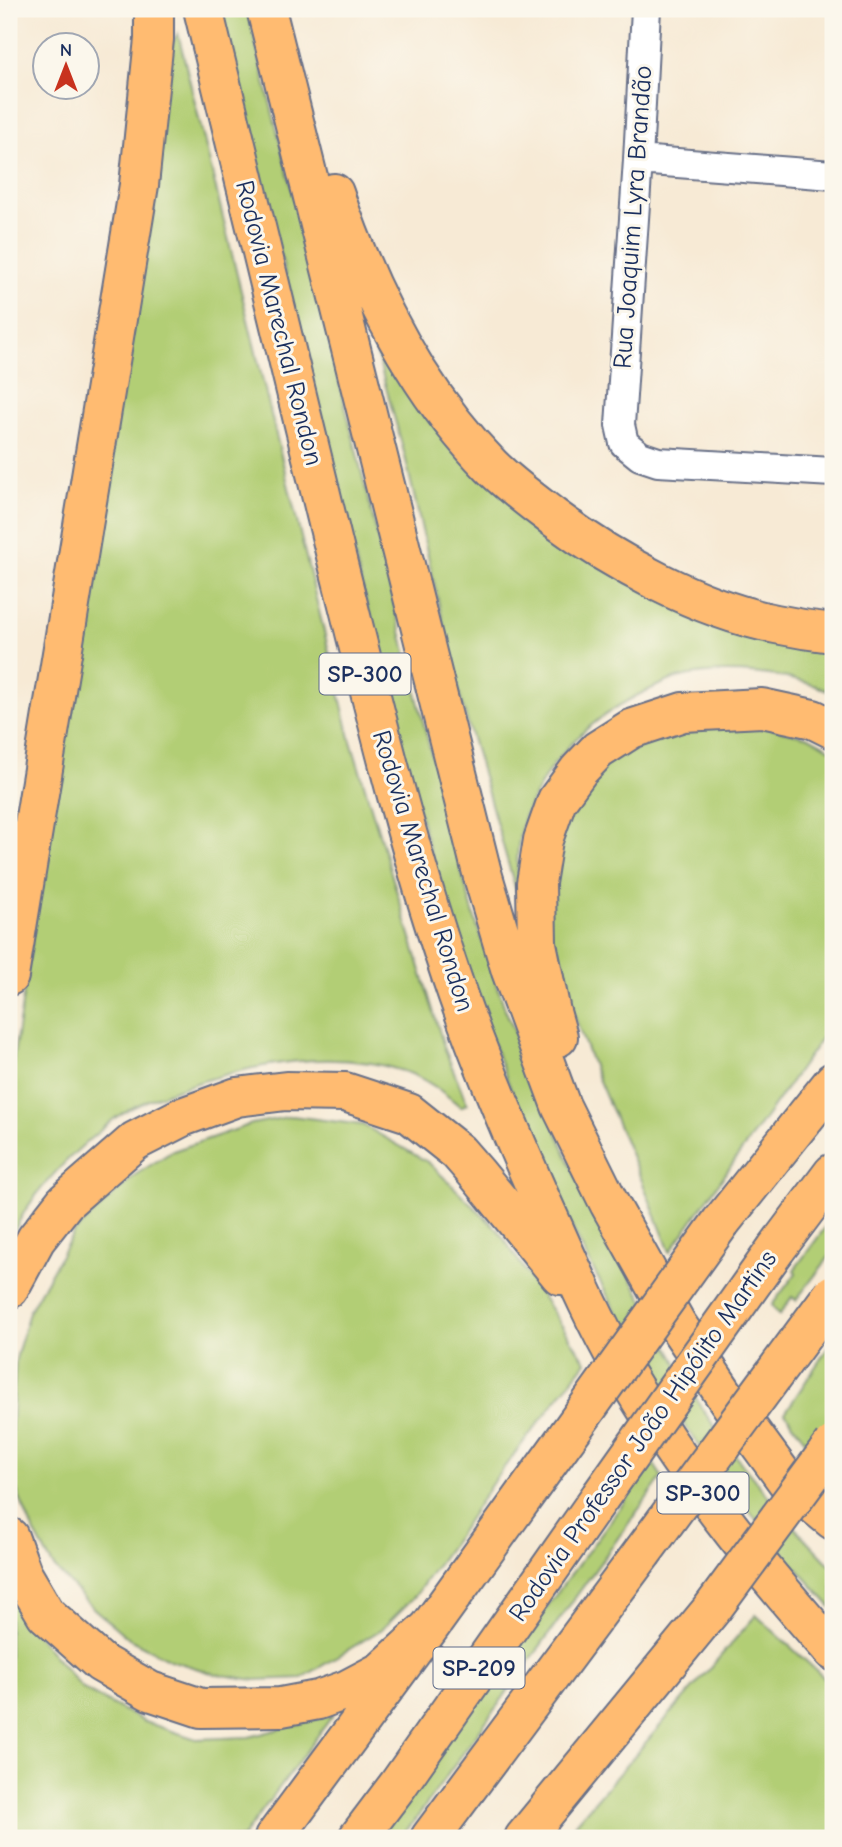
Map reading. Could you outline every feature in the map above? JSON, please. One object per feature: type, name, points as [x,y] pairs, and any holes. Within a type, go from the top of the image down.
[{"type":"highway","points":[[9,976],[139,185],[152,65],[154,9]]},
{"type":"highway","name":"Rodovia Marechal Rondon","points":[[202,9],[385,755],[434,923],[486,1070],[594,1318],[621,1367],[688,1474],[764,1572],[833,1651]]},
{"type":"highway","points":[[268,9],[347,230],[381,309],[430,392],[492,467],[531,501],[579,536],[626,565],[673,589],[726,610],[774,624],[833,633]]},
{"type":"highway","name":"SP-300","points":[[268,9],[482,873],[512,971],[561,1106],[609,1203],[676,1323],[789,1485],[833,1520]]},
{"type":"highway","points":[[609,1203],[551,1012],[537,944],[536,883],[543,840],[557,800],[598,750],[631,729],[682,712],[762,708],[813,719],[833,729]]},
{"type":"highway","points":[[274,1838],[429,1628],[721,1222],[833,1082]]},
{"type":"highway","points":[[9,1289],[36,1239],[65,1202],[135,1141],[182,1117],[237,1097],[286,1091],[345,1092],[409,1113],[458,1152],[594,1318]]},
{"type":"highway","name":"Rodovia Professor João Hipólito Martins","points":[[358,1838],[398,1785],[590,1509],[833,1173]]},
{"type":"highway","name":"SP-209","points":[[430,1838],[833,1294]]},
{"type":"highway","points":[[524,1838],[712,1609],[833,1445]]},
{"type":"highway","points":[[9,1537],[23,1575],[46,1614],[101,1663],[149,1691],[201,1708],[281,1707],[318,1700],[346,1690],[382,1671],[429,1628]]},
{"type":"street","name":"Rua Joaquim Lyra Brandão","points":[[646,9],[620,425],[624,443],[640,456],[658,461],[833,472]]},
{"type":"street","points":[[638,160],[833,175]]},
{"type":"green space","points":[[220,9],[247,9],[455,850],[505,1009],[576,1177],[702,1409],[744,1467],[790,1523],[833,1568],[833,1609],[771,1539],[687,1429],[618,1315],[540,1163],[464,970],[409,777]]},
{"type":"green space","points":[[178,33],[350,738],[445,1050],[467,1103],[461,1107],[434,1086],[403,1071],[348,1061],[292,1062],[210,1079],[152,1099],[114,1118],[50,1178],[27,1208],[9,1240],[9,1086],[167,53]]},
{"type":"green space","points":[[364,308],[517,505],[833,645],[833,693],[777,676],[735,672],[695,674],[674,679],[638,695],[587,729],[558,758],[524,817],[518,849],[519,901],[461,700],[405,456]]},
{"type":"green space","points":[[731,719],[809,737],[833,750],[833,1022],[670,1252],[568,999],[545,912],[548,862],[580,781],[641,740]]},
{"type":"green space","points":[[292,1116],[363,1125],[429,1163],[498,1230],[586,1362],[495,1479],[415,1596],[382,1629],[302,1678],[255,1680],[215,1674],[170,1660],[129,1639],[92,1607],[53,1566],[32,1528],[14,1484],[11,1439],[16,1359],[29,1312],[74,1232],[135,1175],[173,1151],[252,1124]]},
{"type":"green space","points":[[833,1217],[833,1252],[796,1300],[792,1297],[779,1315],[772,1305]]},
{"type":"green space","points":[[833,1340],[833,1478],[785,1413]]},
{"type":"green space","points":[[653,1463],[662,1477],[415,1820],[400,1838],[370,1838],[532,1627]]},
{"type":"green space","points":[[9,1584],[14,1600],[42,1642],[83,1689],[145,1722],[196,1739],[249,1737],[333,1715],[242,1838],[9,1838]]},
{"type":"green space","points":[[756,1615],[833,1686],[833,1838],[563,1838]]}]
